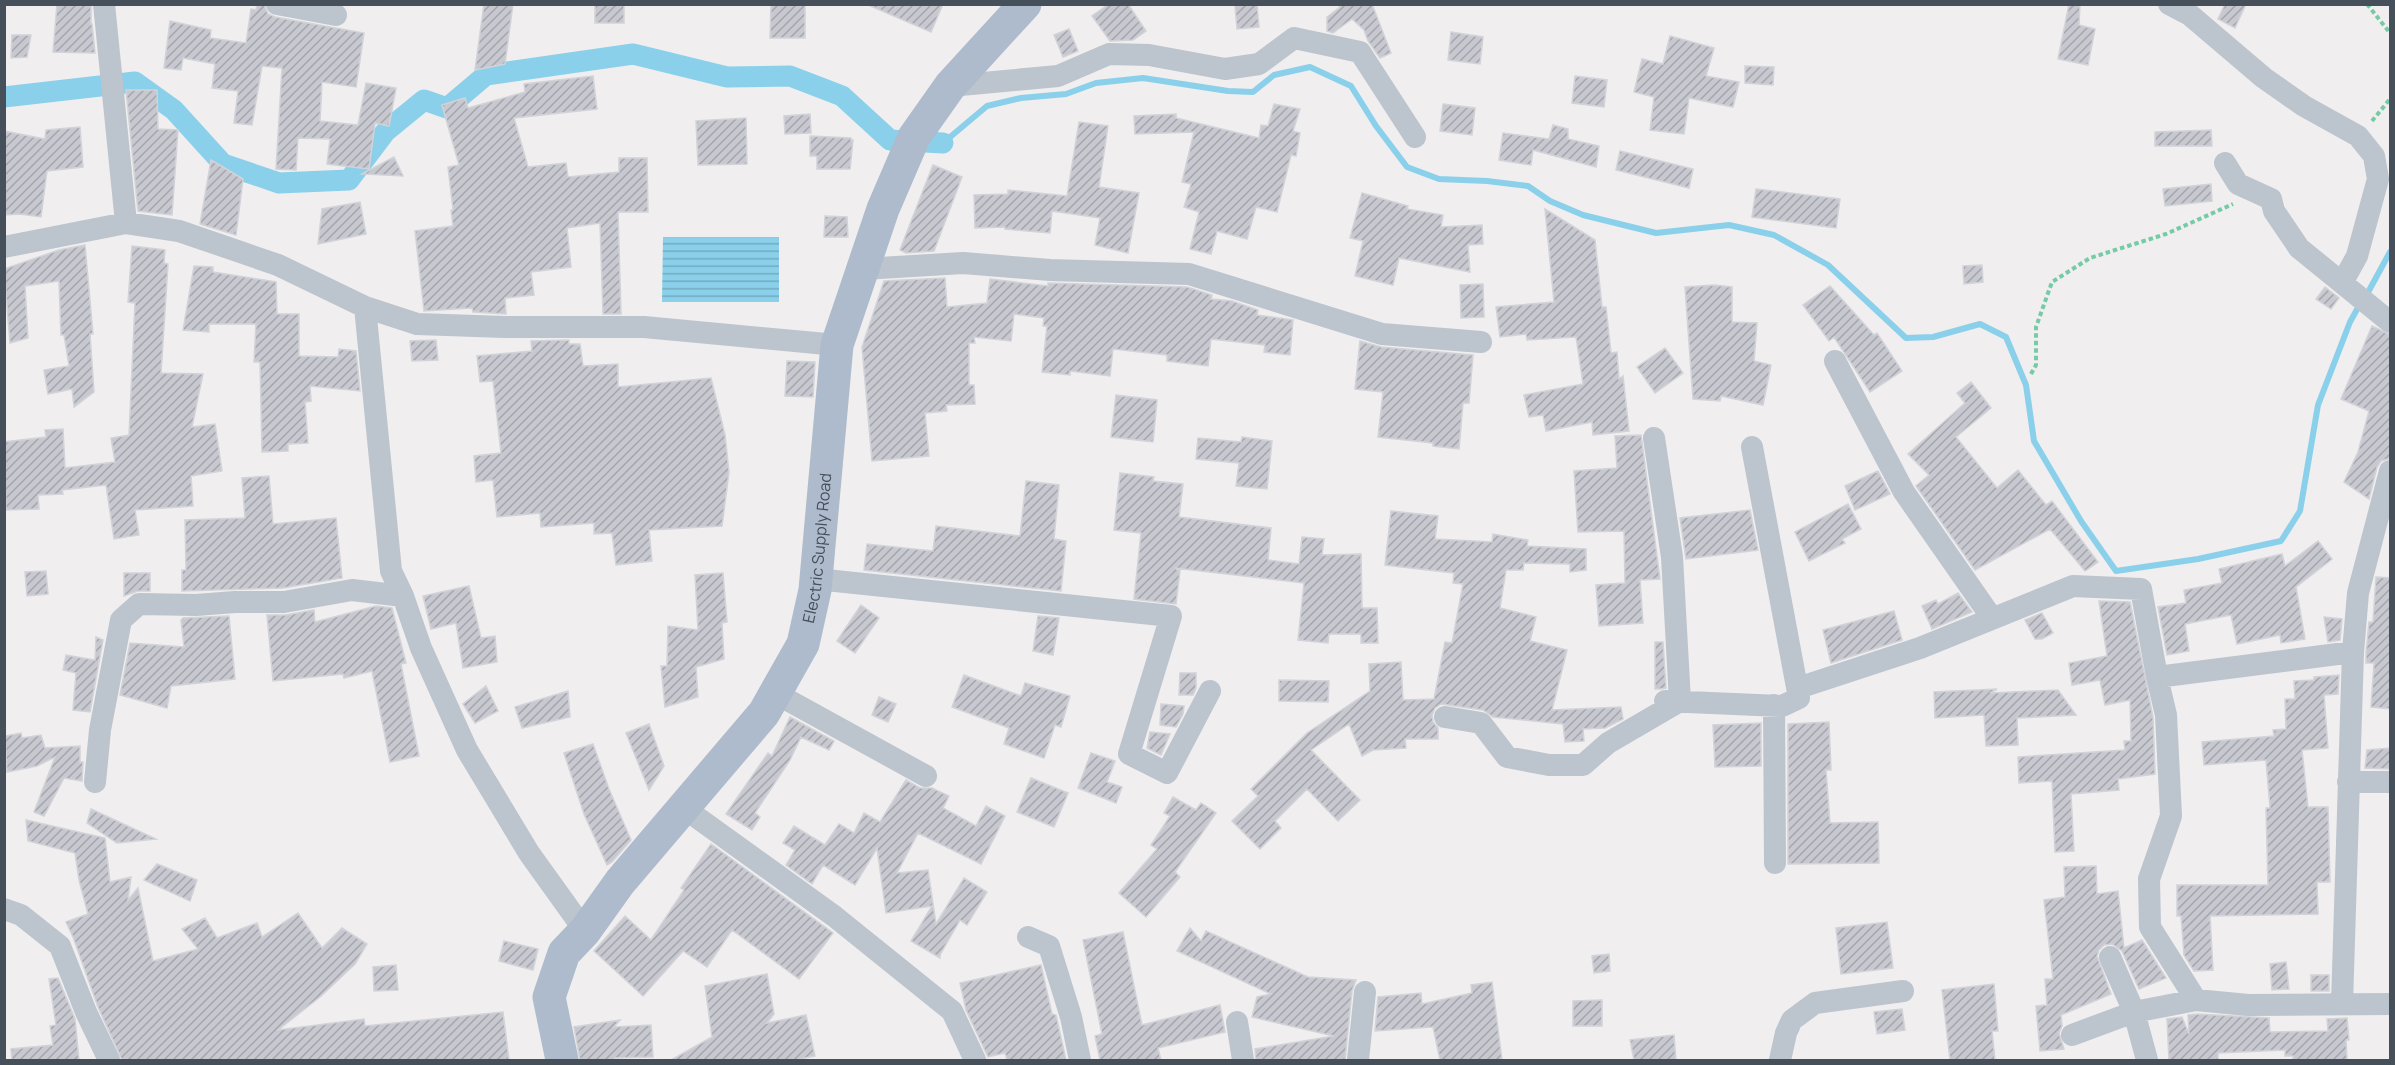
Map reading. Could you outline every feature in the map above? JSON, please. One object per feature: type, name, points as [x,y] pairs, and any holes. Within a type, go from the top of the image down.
[{"type":"main road","name":"Electric Supply Road","points":[[562,1060],[549,997],[564,953],[585,931],[620,882],[764,713],[803,644],[816,579],[837,345],[883,209],[914,137],[950,86],[1025,4]]},
{"type":"street","points":[[104,4],[126,223]]},
{"type":"street","points":[[277,4],[336,15]]},
{"type":"street","points":[[2169,4],[2190,15],[2264,78],[2304,106],[2358,136],[2374,156],[2378,179],[2357,256],[2342,282]]},
{"type":"street","points":[[950,86],[1058,76],[1109,54],[1149,55],[1225,69],[1259,64],[1294,38],[1360,52],[1415,137]]},
{"type":"street","points":[[2225,163],[2238,184],[2271,199],[2274,211],[2299,248],[2390,322]]},
{"type":"street","points":[[4,247],[126,223],[179,231],[278,265],[365,307],[417,324],[505,327],[644,327],[837,345]]},
{"type":"street","points":[[863,269],[963,263],[1050,270],[1189,274],[1382,334],[1480,342]]},
{"type":"street","points":[[365,307],[391,571],[403,596],[421,648],[467,750],[530,853],[585,931]]},
{"type":"street","points":[[1835,361],[1904,492],[1992,618]]},
{"type":"street","points":[[1654,438],[1672,557],[1669,701]]},
{"type":"street","points":[[1446,717],[1481,723],[1507,757],[1549,765],[1583,765],[1608,743],[1669,701],[1782,706],[1799,698],[1752,447]]},
{"type":"street","points":[[2342,1004],[2353,652],[2358,593],[2391,471]]},
{"type":"street","points":[[816,579],[1171,615],[1129,754],[1167,773],[1210,691]]},
{"type":"street","points":[[1798,688],[1920,648],[2073,586],[2141,589],[2166,715],[2171,816],[2149,879],[2150,927],[2196,1000]]},
{"type":"street","points":[[95,782],[100,730],[121,620],[139,603],[196,605],[284,602],[352,590],[403,596]]},
{"type":"street","points":[[2157,677],[2353,652]]},
{"type":"street","points":[[775,693],[926,776]]},
{"type":"street","points":[[1774,705],[1775,863]]},
{"type":"street","points":[[2348,782],[2391,782]]},
{"type":"street","points":[[684,808],[834,916],[952,1011],[975,1060]]},
{"type":"street","points":[[4,909],[21,915],[60,946],[86,1012],[109,1060]]},
{"type":"street","points":[[1028,937],[1049,946],[1071,1017],[1080,1060]]},
{"type":"street","points":[[2110,957],[2134,1012],[2147,1060]]},
{"type":"street","points":[[1780,1060],[1786,1033],[1792,1020],[1815,1003],[1903,991]]},
{"type":"street","points":[[1358,1060],[1365,992]]},
{"type":"street","points":[[2072,1035],[2134,1012],[2196,1000],[2248,1005],[2391,1004]]},
{"type":"street","points":[[1237,1022],[1243,1060]]},
{"type":"path","points":[[2367,4],[2391,33]]},
{"type":"path","points":[[2358,136],[2391,99]]},
{"type":"path","points":[[2031,374],[2036,365],[2036,327],[2052,282],[2090,258],[2166,234],[2258,193]]},
{"type":"water","points":[[663,237],[779,237],[779,302],[662,302]]},
{"type":"building","points":[[57,4],[91,4],[95,53],[53,52]]},
{"type":"building","points":[[257,4],[264,4],[268,14],[275,17],[364,33],[356,87],[322,82],[320,121],[358,125],[366,83],[396,88],[389,126],[375,123],[369,169],[327,164],[330,139],[298,138],[296,170],[276,169],[282,68],[262,66],[252,125],[234,123],[238,91],[212,88],[215,64],[183,58],[181,70],[164,68],[170,21],[211,30],[210,38],[246,43],[251,9],[256,10]]},
{"type":"building","points":[[484,4],[513,4],[505,64],[475,70]]},
{"type":"building","points":[[595,4],[624,4],[624,23],[595,23]]},
{"type":"building","points":[[771,4],[805,4],[805,38],[770,38]]},
{"type":"building","points":[[866,4],[943,4],[931,32]]},
{"type":"building","points":[[1109,4],[1128,4],[1146,31],[1133,40],[1110,41],[1092,16]]},
{"type":"building","points":[[1257,4],[1259,27],[1237,29],[1235,6]]},
{"type":"building","points":[[1338,4],[1372,4],[1391,53],[1380,58],[1368,41],[1364,30],[1352,19],[1333,33],[1327,31],[1327,17],[1340,7]]},
{"type":"building","points":[[2069,4],[2080,4],[2079,25],[2095,29],[2088,65],[2058,59]]},
{"type":"building","points":[[2225,4],[2246,4],[2235,28],[2218,19]]},
{"type":"building","points":[[1069,29],[1078,51],[1063,57],[1054,35]]},
{"type":"building","points":[[1451,32],[1483,37],[1480,64],[1448,60]]},
{"type":"building","points":[[12,35],[31,35],[27,57],[11,58]]},
{"type":"building","points":[[1670,36],[1714,48],[1706,76],[1739,82],[1733,107],[1689,98],[1684,134],[1650,130],[1654,97],[1634,92],[1642,59],[1663,64]]},
{"type":"building","points":[[1745,66],[1774,67],[1773,85],[1745,83]]},
{"type":"building","points":[[593,76],[597,109],[514,118],[528,167],[566,163],[568,177],[619,172],[619,158],[647,158],[648,212],[618,212],[621,314],[603,314],[600,223],[567,228],[571,267],[531,272],[534,295],[505,298],[506,314],[473,312],[472,308],[424,311],[415,231],[453,226],[448,167],[459,165],[442,105],[465,98],[468,108],[525,92],[524,84]]},
{"type":"building","points":[[1575,76],[1607,80],[1604,107],[1572,103]]},
{"type":"building","points":[[126,90],[157,90],[158,129],[178,130],[172,215],[138,211]]},
{"type":"building","points":[[1274,104],[1300,109],[1293,131],[1300,133],[1296,156],[1291,155],[1277,212],[1256,207],[1247,239],[1217,231],[1211,254],[1190,249],[1199,212],[1184,207],[1191,184],[1182,182],[1194,132],[1135,134],[1134,116],[1176,114],[1176,118],[1259,138],[1261,125],[1268,126]]},
{"type":"building","points":[[1443,104],[1475,108],[1472,135],[1440,131]]},
{"type":"building","points":[[810,114],[811,133],[785,134],[784,116]]},
{"type":"building","points":[[746,118],[747,164],[698,165],[696,121]]},
{"type":"building","points":[[1079,122],[1108,126],[1099,187],[1139,193],[1128,253],[1095,245],[1100,218],[1052,211],[1050,233],[1005,229],[1005,227],[975,228],[974,195],[1008,194],[1008,190],[1067,196]]},
{"type":"building","points":[[1553,125],[1568,129],[1568,139],[1599,146],[1596,167],[1533,150],[1531,165],[1499,160],[1503,133],[1549,139]]},
{"type":"building","points":[[80,127],[83,167],[47,171],[41,217],[20,214],[4,215],[4,131],[45,139],[46,130]]},
{"type":"building","points":[[2211,130],[2212,146],[2155,146],[2155,132]]},
{"type":"building","points":[[810,136],[851,138],[853,140],[850,169],[817,169],[817,156],[810,156]]},
{"type":"building","points":[[1620,151],[1693,169],[1689,188],[1616,170]]},
{"type":"building","points":[[394,157],[403,176],[362,174]]},
{"type":"building","points":[[211,160],[243,179],[236,235],[200,224]]},
{"type":"building","points":[[933,165],[962,177],[934,251],[906,253],[900,250]]},
{"type":"building","points":[[2211,184],[2212,201],[2165,206],[2163,189]]},
{"type":"building","points":[[1756,189],[1840,199],[1836,228],[1752,217]]},
{"type":"building","points":[[1362,193],[1408,206],[1407,209],[1443,215],[1441,227],[1482,225],[1483,244],[1468,245],[1470,272],[1399,258],[1393,285],[1355,276],[1363,241],[1350,238]]},
{"type":"building","points":[[360,202],[366,234],[318,244],[322,209]]},
{"type":"building","points":[[1545,209],[1595,240],[1602,307],[1606,307],[1611,353],[1617,352],[1619,379],[1623,376],[1629,431],[1593,435],[1592,422],[1546,431],[1543,415],[1529,417],[1524,395],[1583,384],[1576,337],[1527,340],[1526,334],[1500,337],[1496,307],[1554,302]]},
{"type":"building","points":[[825,216],[847,217],[848,237],[824,237]]},
{"type":"building","points":[[85,245],[93,334],[90,334],[94,392],[74,407],[72,389],[48,394],[44,370],[69,366],[64,335],[61,335],[59,281],[25,286],[28,338],[10,343],[4,269],[59,250]]},
{"type":"building","points":[[132,246],[165,250],[164,263],[168,264],[161,373],[203,374],[192,427],[215,424],[222,471],[191,476],[193,506],[135,510],[139,535],[114,539],[106,485],[62,490],[63,494],[38,495],[39,509],[6,510],[4,442],[46,437],[45,430],[63,429],[65,468],[115,462],[111,438],[129,435],[135,303],[128,302]]},
{"type":"building","points":[[1982,265],[1983,282],[1964,284],[1963,266]]},
{"type":"building","points":[[194,266],[213,267],[213,272],[276,282],[277,314],[299,314],[299,356],[338,357],[339,349],[356,351],[360,391],[310,386],[311,401],[305,402],[308,443],[288,444],[288,451],[262,452],[260,362],[254,362],[256,324],[209,324],[209,332],[183,330]]},
{"type":"building","points":[[945,278],[947,307],[987,303],[990,279],[1048,286],[1048,283],[1187,287],[1212,295],[1211,299],[1232,301],[1258,310],[1257,315],[1293,320],[1290,355],[1264,352],[1265,345],[1211,339],[1208,366],[1167,361],[1167,355],[1113,349],[1110,376],[1070,371],[1070,375],[1042,372],[1047,326],[1043,326],[1044,318],[1014,314],[1011,341],[974,337],[975,343],[969,343],[969,385],[974,385],[975,404],[946,405],[947,411],[925,413],[929,456],[872,461],[862,347],[884,281]]},
{"type":"building","points":[[1483,284],[1484,317],[1461,318],[1460,285]]},
{"type":"building","points":[[1714,285],[1732,287],[1732,322],[1757,323],[1754,361],[1771,365],[1763,405],[1721,396],[1720,401],[1693,399],[1685,287]]},
{"type":"building","points":[[1830,286],[1874,335],[1877,333],[1902,371],[1870,392],[1834,337],[1829,341],[1803,305]]},
{"type":"building","points":[[2325,287],[2339,298],[2331,309],[2316,299]]},
{"type":"building","points":[[2372,326],[2391,335],[2391,458],[2381,461],[2377,467],[2369,499],[2344,482],[2358,452],[2369,411],[2341,399]]},
{"type":"building","points":[[436,340],[438,360],[412,361],[410,341]]},
{"type":"building","points":[[569,340],[569,344],[580,344],[583,366],[618,364],[618,387],[711,378],[725,435],[729,472],[722,526],[649,530],[652,561],[616,565],[612,533],[594,534],[594,523],[541,527],[540,513],[497,517],[493,480],[476,482],[474,456],[501,453],[493,381],[480,382],[477,356],[532,351],[531,341]]},
{"type":"building","points":[[1360,341],[1381,347],[1473,355],[1469,403],[1463,403],[1459,449],[1433,446],[1433,443],[1378,437],[1383,392],[1355,389]]},
{"type":"building","points":[[1665,348],[1683,373],[1655,393],[1637,367]]},
{"type":"building","points":[[787,361],[815,362],[813,397],[785,396]]},
{"type":"building","points":[[1971,382],[1991,408],[1956,437],[1997,488],[2018,470],[2046,505],[2052,501],[2098,562],[2085,571],[2050,529],[1975,570],[1916,486],[1929,475],[1908,454],[1965,403],[1957,393]]},
{"type":"building","points":[[1116,395],[1157,400],[1153,442],[1111,437]]},
{"type":"building","points":[[1641,435],[1660,579],[1640,580],[1643,623],[1599,626],[1596,585],[1625,583],[1624,531],[1578,532],[1574,471],[1617,468],[1615,436]]},
{"type":"building","points":[[1242,437],[1272,441],[1267,489],[1236,486],[1239,463],[1196,459],[1198,438],[1241,442]]},
{"type":"building","points":[[1878,471],[1890,494],[1855,510],[1845,486]]},
{"type":"building","points":[[1120,473],[1154,477],[1153,481],[1183,484],[1179,517],[1271,528],[1268,560],[1299,564],[1302,537],[1324,539],[1322,555],[1361,554],[1362,608],[1377,608],[1378,643],[1361,643],[1361,634],[1329,634],[1328,643],[1298,640],[1304,583],[1175,568],[1180,571],[1176,604],[1134,599],[1141,533],[1114,530]]},
{"type":"building","points":[[269,476],[273,524],[336,518],[342,578],[283,588],[182,591],[182,570],[186,570],[185,520],[245,518],[242,478]]},
{"type":"building","points":[[1026,481],[1059,485],[1054,539],[1066,541],[1061,591],[864,570],[867,544],[933,551],[936,526],[1020,536]]},
{"type":"building","points":[[1848,504],[1861,529],[1842,539],[1845,543],[1809,561],[1795,532]]},
{"type":"building","points":[[1750,510],[1758,550],[1686,559],[1680,518]]},
{"type":"building","points":[[1391,511],[1438,516],[1435,539],[1492,542],[1493,534],[1528,540],[1527,546],[1586,549],[1586,570],[1570,572],[1570,564],[1524,563],[1523,570],[1506,570],[1500,608],[1536,617],[1530,641],[1567,650],[1552,710],[1621,707],[1623,719],[1605,728],[1583,729],[1584,741],[1565,742],[1563,724],[1493,717],[1483,710],[1441,704],[1435,708],[1432,715],[1433,722],[1438,728],[1438,739],[1405,739],[1406,748],[1373,750],[1362,756],[1349,724],[1311,750],[1360,800],[1338,821],[1307,789],[1275,821],[1281,828],[1260,849],[1232,821],[1258,796],[1251,789],[1307,733],[1370,691],[1369,664],[1401,662],[1403,700],[1434,699],[1445,642],[1452,643],[1463,584],[1453,583],[1454,573],[1385,565]]},
{"type":"building","points":[[2318,541],[2332,559],[2296,587],[2305,639],[2281,643],[2280,635],[2237,644],[2231,615],[2185,624],[2189,651],[2167,655],[2158,607],[2186,603],[2184,590],[2222,583],[2219,569],[2282,554],[2285,566]]},
{"type":"building","points":[[46,571],[48,594],[27,596],[25,572]]},
{"type":"building","points":[[124,573],[150,573],[150,591],[138,591],[124,596]]},
{"type":"building","points":[[723,573],[727,622],[722,623],[724,659],[696,667],[698,697],[665,707],[661,666],[667,666],[668,626],[698,630],[695,575]]},
{"type":"building","points":[[2376,577],[2391,578],[2391,709],[2371,707],[2374,663],[2366,663],[2369,622],[2373,622]]},
{"type":"building","points":[[469,586],[481,638],[495,636],[497,662],[463,668],[456,623],[431,629],[423,596]]},
{"type":"building","points":[[1958,593],[1972,612],[1932,629],[1922,606],[1936,600],[1938,604]]},
{"type":"building","points":[[2099,601],[2130,602],[2153,717],[2155,774],[2118,779],[2119,790],[2071,794],[2074,851],[2055,852],[2052,781],[2019,783],[2018,757],[2125,750],[2124,741],[2131,741],[2130,700],[2105,705],[2100,680],[2072,685],[2069,663],[2107,656]]},
{"type":"building","points":[[861,605],[879,618],[855,653],[837,641]]},
{"type":"building","points":[[376,606],[392,608],[406,663],[401,664],[419,756],[390,762],[372,671],[344,678],[343,674],[273,681],[267,615],[286,615],[314,610],[315,622]]},
{"type":"building","points":[[1894,611],[1902,640],[1831,663],[1823,630]]},
{"type":"building","points":[[2042,613],[2053,633],[2042,639],[2035,639],[2025,620]]},
{"type":"building","points":[[229,616],[235,679],[171,686],[167,708],[120,695],[130,643],[184,647],[181,620],[183,618]]},
{"type":"building","points":[[1038,616],[1059,618],[1053,655],[1033,651]]},
{"type":"building","points":[[2324,617],[2342,619],[2340,640],[2328,642]]},
{"type":"building","points":[[96,637],[103,640],[90,712],[73,710],[76,673],[63,670],[66,655],[95,660]]},
{"type":"building","points":[[1655,642],[1663,642],[1666,688],[1655,689]]},
{"type":"building","points":[[1180,673],[1196,673],[1196,688],[1193,695],[1179,695]]},
{"type":"building","points":[[964,675],[1021,696],[1025,683],[1070,696],[1061,727],[1055,725],[1044,758],[1004,744],[1009,728],[952,707]]},
{"type":"building","points":[[2339,675],[2338,694],[2324,695],[2328,748],[2302,750],[2308,807],[2328,807],[2330,882],[2317,882],[2318,914],[2210,916],[2213,970],[2194,971],[2184,955],[2181,916],[2177,916],[2177,885],[2268,885],[2266,808],[2270,808],[2266,760],[2204,765],[2202,742],[2274,736],[2273,730],[2286,729],[2285,699],[2295,699],[2294,681]]},
{"type":"building","points":[[1279,680],[1329,681],[1328,702],[1279,701]]},
{"type":"building","points":[[486,686],[498,711],[475,723],[463,704]]},
{"type":"building","points":[[1997,689],[1990,693],[2058,690],[2076,715],[2017,718],[2018,745],[1986,746],[1984,715],[1935,718],[1934,692]]},
{"type":"building","points":[[568,691],[570,717],[522,728],[515,707]]},
{"type":"building","points":[[879,697],[896,704],[888,722],[872,715]]},
{"type":"building","points":[[1161,704],[1184,706],[1183,714],[1176,727],[1160,725]]},
{"type":"building","points":[[790,717],[834,741],[829,750],[801,737],[790,760],[755,813],[760,817],[752,830],[726,814],[768,753],[772,756]]},
{"type":"building","points":[[1829,722],[1831,770],[1826,770],[1830,823],[1878,822],[1879,863],[1788,864],[1788,724]]},
{"type":"building","points":[[1761,723],[1761,766],[1715,767],[1713,725]]},
{"type":"building","points":[[649,724],[664,766],[649,790],[626,733]]},
{"type":"building","points":[[1150,732],[1170,734],[1161,755],[1147,748]]},
{"type":"building","points":[[21,733],[22,738],[41,735],[45,748],[80,746],[80,762],[83,762],[82,781],[64,778],[44,816],[34,812],[55,757],[37,766],[7,772],[5,736]]},
{"type":"building","points":[[593,744],[631,840],[607,865],[584,814],[564,753]]},
{"type":"building","points":[[2391,748],[2391,769],[2365,768],[2367,750]]},
{"type":"building","points":[[1091,753],[1115,761],[1107,782],[1122,787],[1116,803],[1078,788]]},
{"type":"building","points":[[1031,778],[1068,793],[1054,827],[1017,812]]},
{"type":"building","points":[[906,780],[920,788],[932,788],[949,796],[943,808],[976,826],[986,806],[1005,816],[981,864],[918,833],[897,873],[928,870],[936,924],[964,878],[987,892],[967,925],[960,920],[940,958],[911,941],[932,906],[886,913],[877,848],[855,885],[823,865],[812,884],[786,865],[795,850],[783,843],[794,826],[825,845],[839,824],[854,833],[864,813],[880,822]]},
{"type":"building","points":[[1173,797],[1196,810],[1201,803],[1216,813],[1175,872],[1180,877],[1146,917],[1119,893],[1157,849],[1151,845],[1170,816],[1164,813]]},
{"type":"building","points":[[91,809],[156,839],[117,843],[87,823]]},
{"type":"building","points":[[26,820],[105,838],[110,882],[131,877],[128,900],[138,888],[153,961],[198,949],[182,929],[205,918],[217,938],[257,923],[262,937],[298,913],[322,948],[342,928],[367,944],[355,964],[320,997],[278,1030],[364,1019],[365,1026],[503,1012],[509,1060],[122,1060],[98,1007],[66,922],[88,914],[75,853],[28,841]]},
{"type":"building","points":[[711,844],[833,933],[799,979],[732,930],[707,967],[683,951],[643,996],[594,951],[625,916],[651,940],[684,890],[681,888]]},
{"type":"building","points":[[157,864],[197,880],[190,901],[144,880]]},
{"type":"building","points":[[2096,866],[2097,894],[2118,891],[2124,948],[2142,940],[2166,978],[2139,989],[2122,951],[2112,944],[2104,945],[2097,956],[2111,994],[2061,1015],[2062,1026],[2059,1033],[2064,1049],[2040,1051],[2036,1006],[2047,1005],[2045,979],[2053,979],[2044,900],[2065,897],[2064,867]]},
{"type":"building","points":[[1887,922],[1893,968],[1841,974],[1836,928]]},
{"type":"building","points":[[1190,928],[1201,941],[1206,931],[1308,977],[1356,980],[1352,991],[1345,1060],[1256,1060],[1255,1049],[1334,1036],[1252,1017],[1257,997],[1271,994],[1177,951]]},
{"type":"building","points":[[1123,932],[1142,1025],[1220,1005],[1225,1032],[1158,1048],[1161,1060],[1100,1060],[1095,1036],[1102,1034],[1083,940]]},
{"type":"building","points":[[504,941],[538,949],[533,970],[499,961]]},
{"type":"building","points":[[1609,954],[1610,971],[1594,973],[1592,956]]},
{"type":"building","points":[[2286,962],[2289,989],[2272,990],[2270,964]]},
{"type":"building","points":[[396,965],[398,990],[374,991],[373,967]]},
{"type":"building","points":[[1041,965],[1052,1014],[1056,1015],[1066,1060],[1007,1060],[1005,1053],[988,1057],[966,1010],[960,983]]},
{"type":"building","points":[[767,974],[774,1014],[767,1023],[806,1015],[815,1056],[795,1060],[671,1060],[712,1037],[705,986]]},
{"type":"building","points":[[2311,975],[2329,975],[2329,991],[2311,991]]},
{"type":"building","points":[[58,978],[75,1019],[79,1060],[12,1060],[11,1049],[53,1045],[50,1026],[56,1025],[49,979]]},
{"type":"building","points":[[1492,982],[1502,1060],[1440,1060],[1433,1027],[1375,1031],[1378,997],[1421,993],[1422,1004],[1472,993],[1471,985]]},
{"type":"building","points":[[1994,984],[1998,1031],[1992,1031],[1995,1060],[1950,1060],[1942,990]]},
{"type":"building","points":[[1602,1000],[1602,1026],[1573,1026],[1573,1001]]},
{"type":"building","points":[[1902,1009],[1905,1030],[1877,1034],[1874,1012]]},
{"type":"building","points":[[2188,1015],[2269,1018],[2270,1032],[2328,1031],[2327,1019],[2347,1018],[2349,1040],[2346,1040],[2347,1060],[2293,1060],[2293,1056],[2285,1056],[2285,1050],[2218,1053],[2218,1060],[2169,1060],[2167,1019],[2182,1017],[2189,1034]]},
{"type":"building","points":[[620,1020],[614,1027],[651,1025],[653,1057],[580,1060],[574,1027]]},
{"type":"building","points":[[1674,1035],[1676,1060],[1634,1060],[1630,1040]]},
{"type":"waterway","points":[[4,97],[135,82],[174,110],[223,164],[279,183],[349,180],[386,131],[424,100],[447,108],[486,75],[633,54],[727,77],[790,76],[842,96],[890,140],[943,143]]},
{"type":"waterway","points":[[943,143],[987,106],[1021,98],[1066,94],[1096,83],[1143,78],[1228,91],[1253,92],[1274,75],[1310,67],[1351,86],[1376,126],[1407,167],[1439,179],[1528,186],[1550,201],[1583,215],[1656,233],[1729,225],[1774,235],[1828,265],[1906,338],[1933,337],[1980,324],[2006,337],[2026,385],[2034,441],[2081,521],[2116,571],[2198,559],[2281,541],[2300,511],[2318,405],[2350,322],[2360,304]]},
{"type":"waterway","points":[[2366,296],[2390,252]]}]
